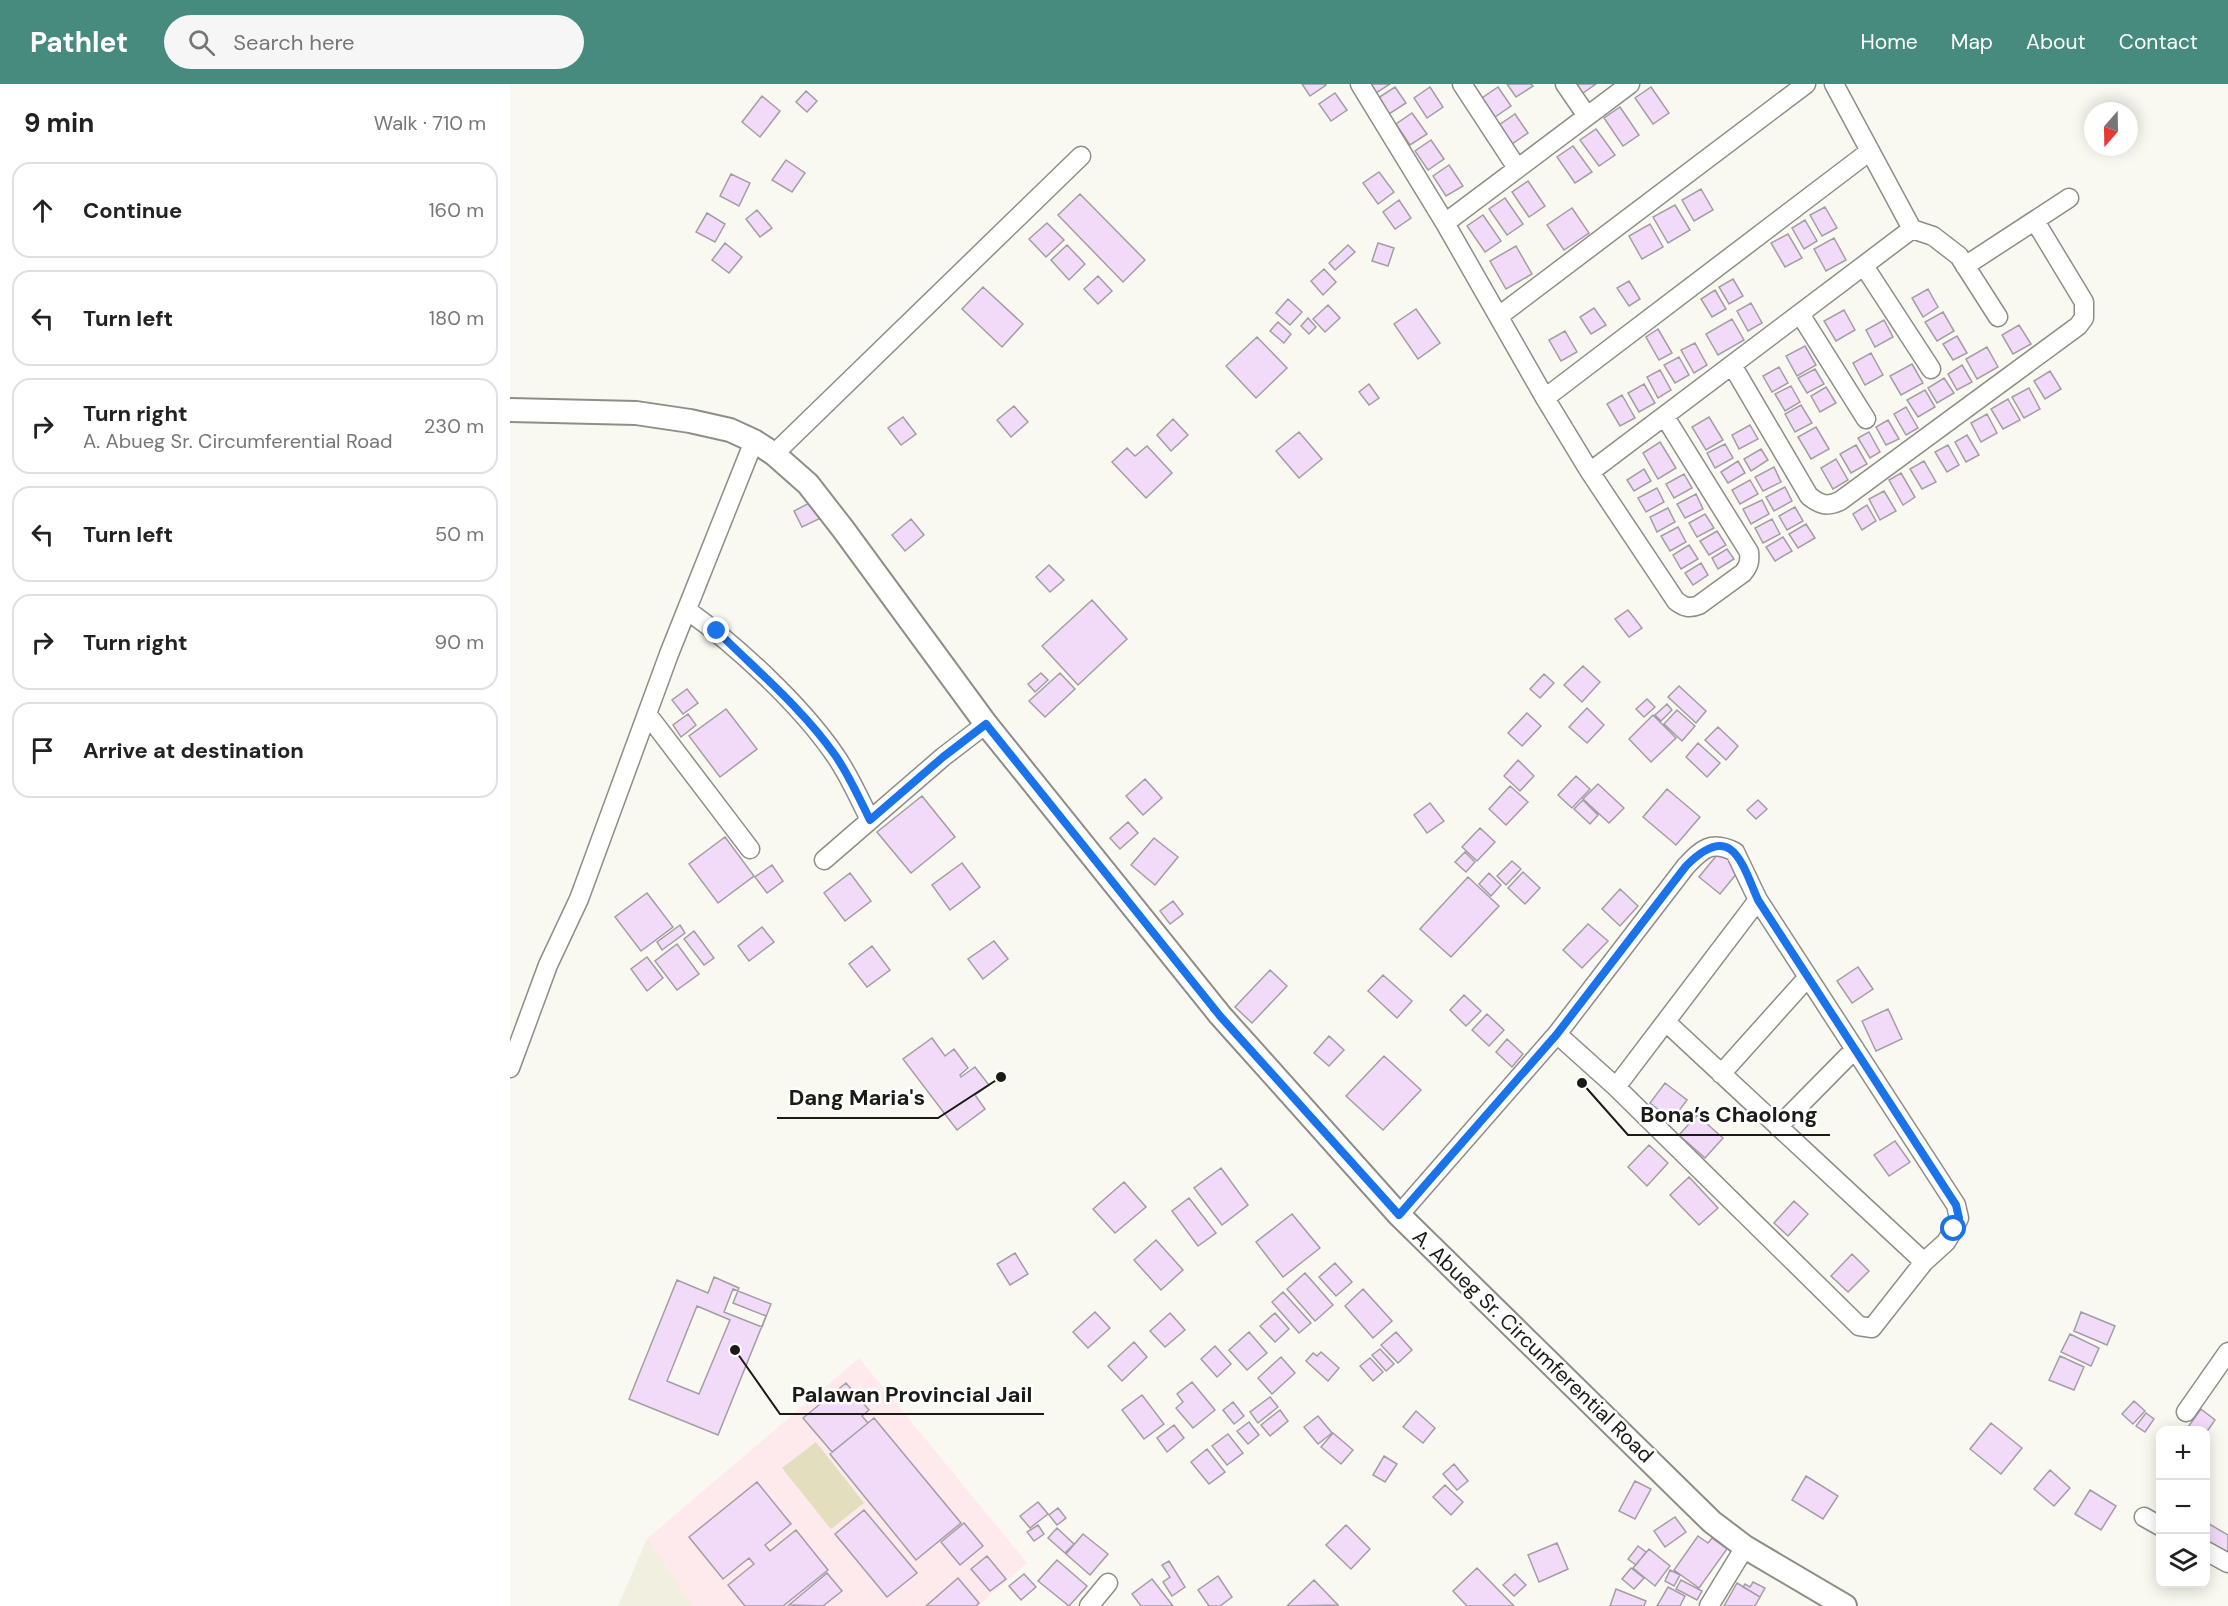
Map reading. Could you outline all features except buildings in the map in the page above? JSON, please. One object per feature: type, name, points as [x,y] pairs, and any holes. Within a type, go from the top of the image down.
[{"type":"street","points":[[1360,84],[1445,223],[1590,472],[1676,602],[1684,607],[1692,608],[1743,573],[1749,563],[1749,552],[1665,417]]},
{"type":"street","points":[[1462,84],[1517,168]]},
{"type":"street","points":[[1566,84],[1587,116]]},
{"type":"street","points":[[1445,223],[1630,84]]},
{"type":"street","points":[[1499,316],[1806,84]]},
{"type":"street","points":[[1834,84],[1912,229],[1933,236],[1959,256],[1998,317]]},
{"type":"street","points":[[1545,398],[1870,151]]},
{"type":"street","points":[[774,454],[1081,156]]},
{"type":"street","points":[[1965,266],[2069,198]]},
{"type":"street","points":[[1732,365],[1809,496],[1822,504],[1830,505],[1840,501],[2078,326],[2084,318],[2084,302],[2035,221]]},
{"type":"street","points":[[1590,472],[1912,229]]},
{"type":"street","points":[[1864,266],[1931,369]]},
{"type":"street","points":[[1800,314],[1866,419]]},
{"type":"street","name":"A. Abueg Sr. Circumferential Road","points":[[510,410],[636,413],[730,430],[754,441],[774,454],[808,484],[986,724],[1220,1016],[1399,1215],[1712,1522],[1745,1546],[1845,1606]]},
{"type":"street","points":[[510,1068],[548,965],[579,900],[669,654],[754,441]]},
{"type":"street","points":[[687,610],[717,631],[775,687],[820,735],[836,756],[870,820]]},
{"type":"street","points":[[648,715],[750,849]]},
{"type":"street","points":[[824,860],[943,757],[986,724]]},
{"type":"street","points":[[1399,1215],[1557,1034],[1686,866],[1698,854],[1709,847],[1718,845],[1735,852],[1758,900],[1956,1205],[1959,1218],[1954,1229],[1946,1242],[1924,1262],[1872,1328],[1859,1326],[1616,1087],[1557,1034]]},
{"type":"street","points":[[1616,1087],[1758,900]]},
{"type":"street","points":[[1721,1074],[1808,977]]},
{"type":"street","points":[[1666,1022],[1924,1262]]},
{"type":"street","points":[[1778,1127],[1855,1049]]},
{"type":"street","points":[[2186,1412],[2228,1352]]},
{"type":"street","points":[[2144,1517],[2156,1524]]},
{"type":"street","points":[[1709,1606],[1745,1546]]},
{"type":"street","points":[[2210,1554],[2228,1563]]},
{"type":"street","points":[[1089,1606],[1108,1583]]},
{"type":"shaded area","points":[[859,1358],[1027,1563],[978,1606],[693,1606],[647,1539]]},
{"type":"shaded area","points":[[816,1442],[864,1503],[831,1529],[782,1468]]},
{"type":"shaded area","points":[[647,1539],[693,1606],[618,1606]]},
{"type":"place","name":"Dang Maria's","points":[[1001,1077]]},
{"type":"place","name":"Bona’s Chaolong","points":[[1582,1083]]},
{"type":"place","name":"Palawan Provincial Jail","points":[[735,1350]]},
{"type":"route","points":[[717,631],[775,687],[820,735],[836,756],[870,820],[943,757],[986,724],[1220,1016],[1399,1215],[1557,1034],[1686,866],[1709,847],[1718,845],[1735,852],[1758,900],[1956,1205],[1959,1218],[1954,1229]]}]
